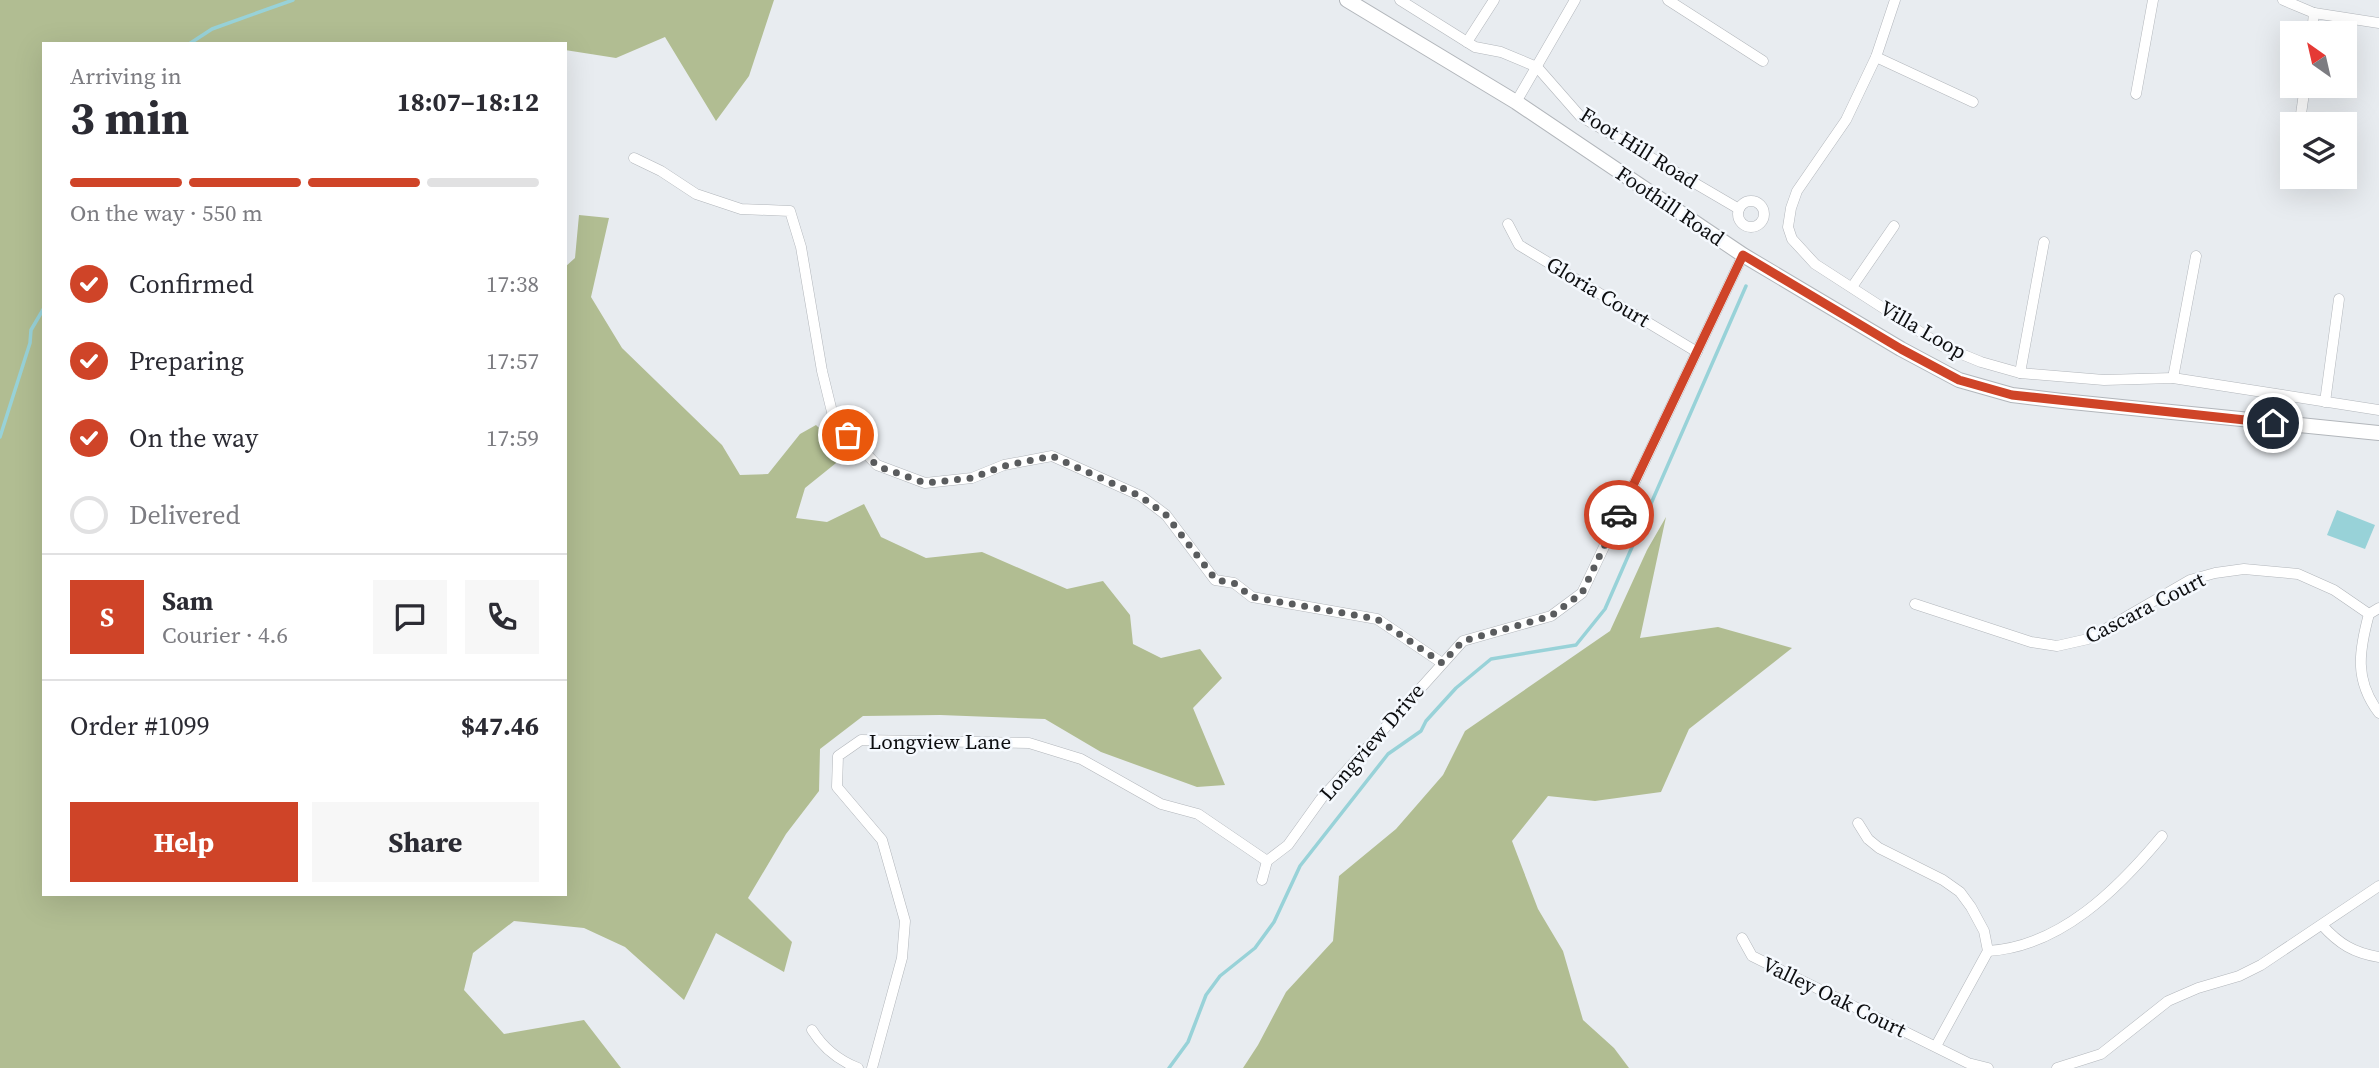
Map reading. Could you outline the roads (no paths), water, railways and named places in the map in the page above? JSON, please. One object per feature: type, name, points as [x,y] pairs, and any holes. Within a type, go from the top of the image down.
[{"type":"main road","name":"Foothill Road","points":[[1346,0],[1516,102],[1743,255],[1901,349],[1959,380],[1999,391],[2062,401],[2379,433]]},
{"type":"street","points":[[1467,42],[1494,0]]},
{"type":"street","points":[[1516,102],[1575,0]]},
{"type":"street","points":[[1668,0],[1763,61]]},
{"type":"street","name":"Villa Loop","points":[[1895,0],[1876,57],[1846,120],[1797,191],[1788,227],[1799,250],[1815,264],[1942,346],[1981,362],[2020,373],[2104,380],[2173,378],[2379,410]]},
{"type":"street","points":[[2136,94],[2153,0]]},
{"type":"street","points":[[2283,0],[2314,13],[2379,23]]},
{"type":"street","name":"Foot Hill Road","points":[[1407,2],[1475,47],[1502,52],[1536,67],[1580,116],[1739,209]]},
{"type":"street","points":[[2313,21],[2314,13]]},
{"type":"street","points":[[1876,57],[1973,102]]},
{"type":"street","points":[[634,158],[662,171],[696,194],[741,209],[790,211],[801,247],[822,371],[834,420],[877,466],[925,483],[972,478],[1004,466],[1052,456],[1140,496],[1166,515],[1216,580],[1234,583],[1252,597],[1377,619],[1442,663]]},
{"type":"street","name":"Gloria Court","points":[[1508,224],[1519,245],[1697,352]]},
{"type":"street","points":[[1852,287],[1894,226]]},
{"type":"street","points":[[2020,373],[2044,242]]},
{"type":"street","name":"Longview Drive","points":[[1267,861],[1288,845],[1321,799],[1463,641],[1551,616],[1582,593],[1743,255]]},
{"type":"street","points":[[2173,378],[2196,256]]},
{"type":"street","points":[[2325,402],[2339,299]]},
{"type":"street","name":"Cascara Court","points":[[1915,604],[2031,642],[2057,646],[2088,639],[2190,580],[2244,569],[2298,574],[2334,590],[2369,614]]},
{"type":"street","points":[[2379,608],[2369,614],[2360,646],[2360,672],[2366,691],[2379,713]]},
{"type":"street","name":"Longview Lane","points":[[872,1068],[902,958],[905,921],[882,840],[837,788],[838,756],[861,740],[1030,743],[1081,759],[1161,804],[1198,814],[1267,861]]},
{"type":"street","points":[[1858,823],[1868,839],[1879,848],[1943,880],[1960,892],[1984,931],[1988,951],[1936,1046]]},
{"type":"street","points":[[1988,951],[2007,950],[2030,944],[2052,934],[2086,911],[2138,865],[2162,836]]},
{"type":"street","points":[[1262,880],[1267,861]]},
{"type":"street","points":[[2057,1068],[2101,1054],[2168,1001],[2198,988],[2239,976],[2261,965],[2379,886]]},
{"type":"street","points":[[2322,925],[2338,942],[2363,955],[2379,957]]},
{"type":"street","name":"Valley Oak Court","points":[[1742,937],[1752,956],[1968,1063],[1988,1068]]},
{"type":"street","points":[[812,1030],[832,1054],[858,1068]]},
{"type":"water","points":[[2337,510],[2375,525],[2365,549],[2327,535]]},
{"type":"waterway","points":[[192,42],[212,29],[293,0]]},
{"type":"waterway","points":[[1169,1068],[1188,1042],[1206,995],[1220,976],[1255,948],[1274,922],[1300,866],[1388,754],[1421,731],[1426,721],[1456,688],[1491,659],[1576,645],[1605,609],[1746,286]]},
{"type":"waterway","points":[[0,437],[30,343],[31,330],[42,311]]}]
